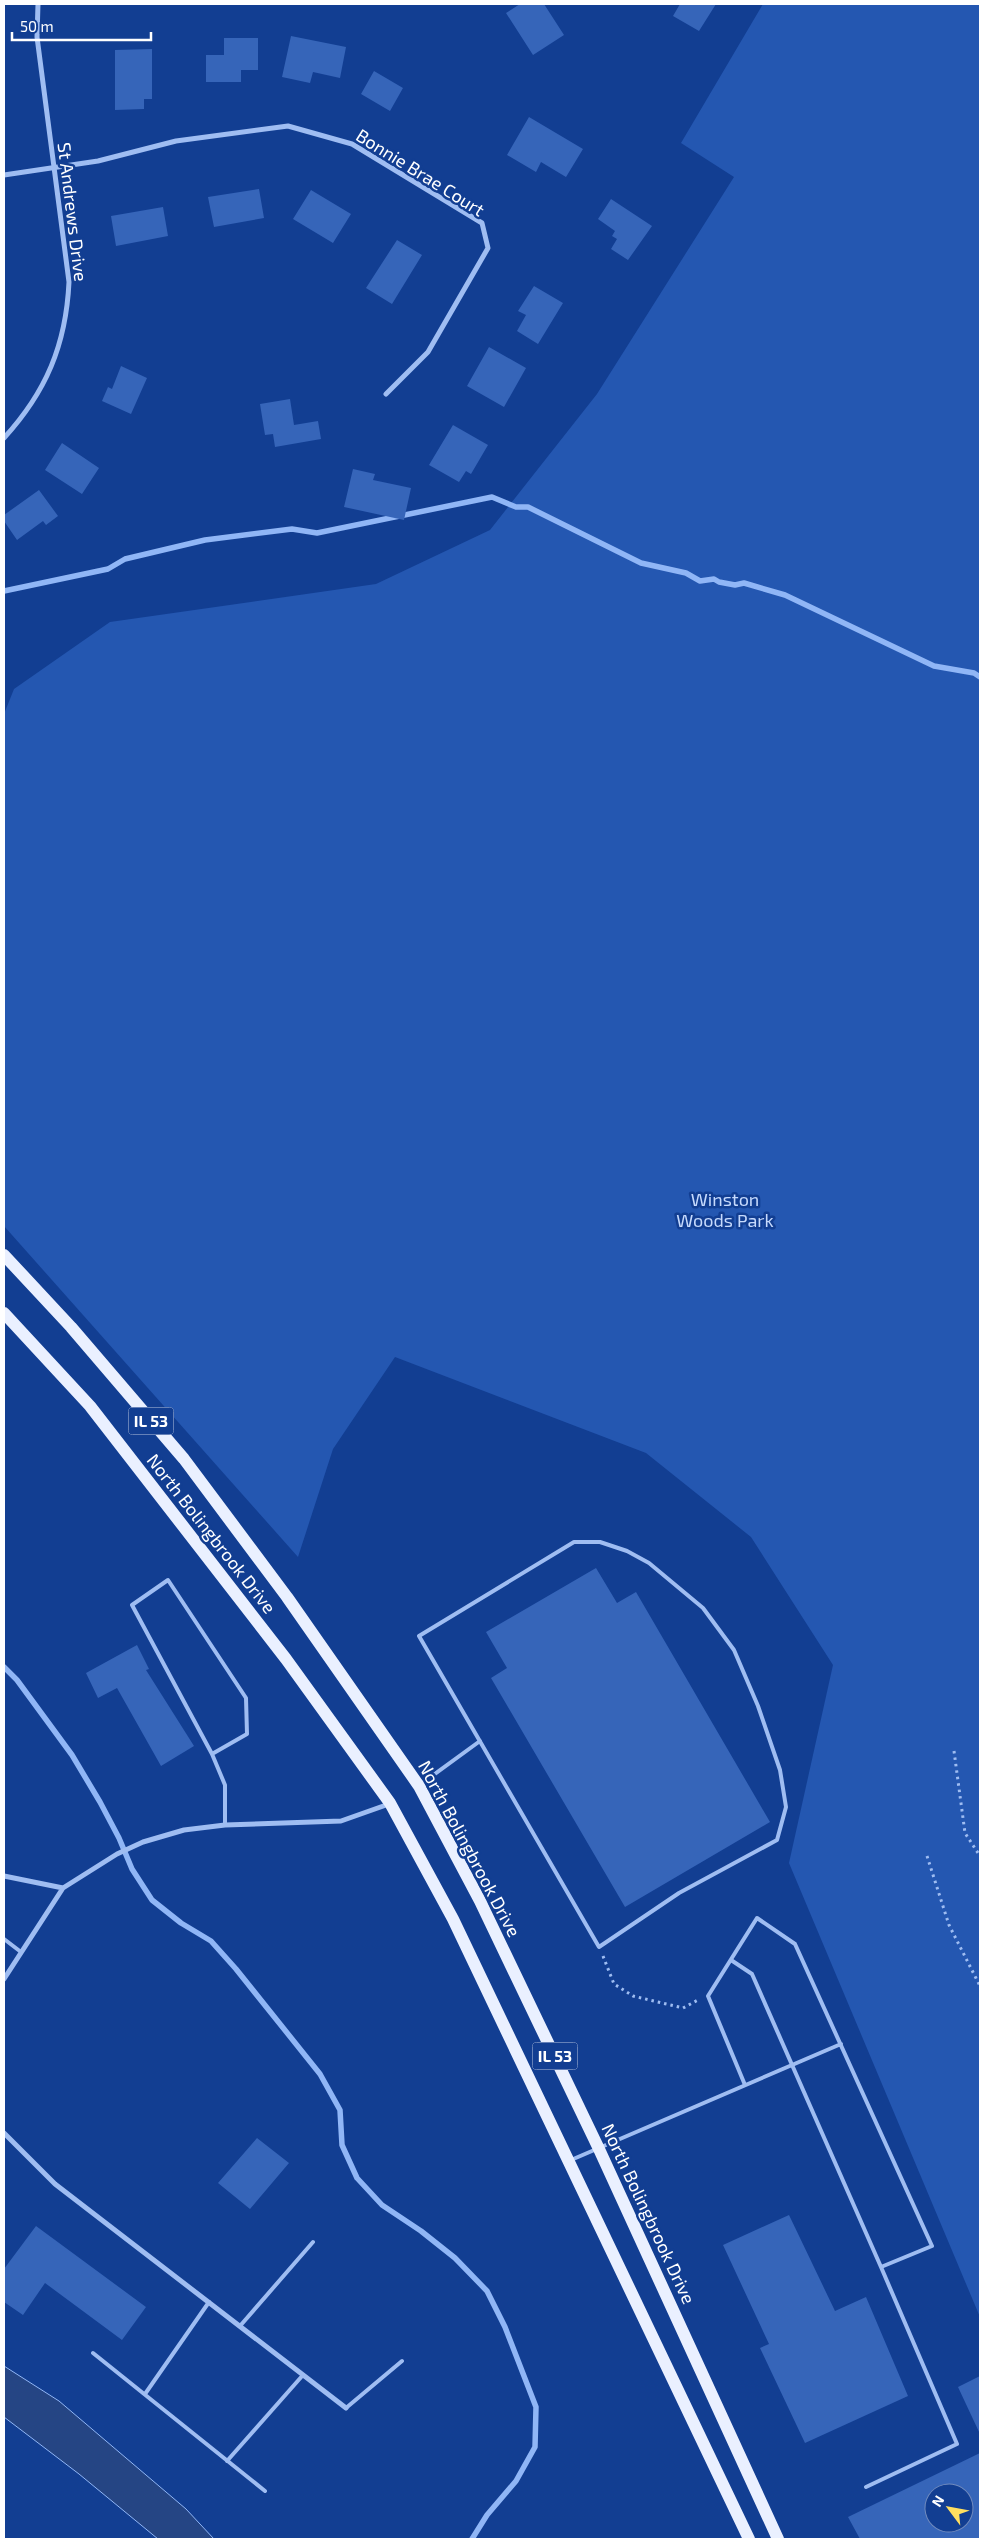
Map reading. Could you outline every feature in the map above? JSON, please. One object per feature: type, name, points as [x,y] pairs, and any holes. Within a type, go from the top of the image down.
[{"type":"main road","name":"North Bolingbrook Drive","points":[[4,1255],[71,1327],[184,1459],[288,1597],[419,1786],[480,1901],[599,2148],[778,2539]]},
{"type":"main road","name":"North Bolingbrook Drive","points":[[4,1313],[90,1406],[286,1659],[390,1803],[453,1919],[749,2539]]},
{"type":"street","name":"St Andrews Drive","points":[[4,438],[28,410],[44,386],[54,362],[68,308],[69,282],[52,166],[37,37],[38,4]]},
{"type":"street","name":"Bonnie Brae Court","points":[[4,176],[52,166],[98,161],[176,141],[288,126],[352,144],[482,223],[488,248],[428,352],[386,394]]},
{"type":"street","points":[[4,1979],[62,1888],[117,1854],[142,1842],[184,1830],[225,1825],[341,1821],[390,1803]]},
{"type":"street","points":[[4,1876],[62,1888]]},
{"type":"street","points":[[4,2132],[55,2184],[346,2408]]},
{"type":"lane","points":[[574,1542],[600,1542],[627,1551],[649,1563],[703,1608],[734,1650],[758,1706],[780,1770],[786,1807],[777,1840],[679,1893],[600,1947],[419,1636],[574,1542]]},
{"type":"lane","points":[[212,1754],[247,1734],[246,1698],[168,1580],[132,1605],[212,1754],[225,1785],[225,1825]]},
{"type":"lane","points":[[419,1786],[480,1741]]},
{"type":"lane","points":[[745,2085],[708,1996],[757,1918],[796,1944],[932,2246],[881,2267]]},
{"type":"lane","points":[[4,1939],[21,1952]]},
{"type":"lane","points":[[730,1960],[752,1974],[957,2444],[866,2487]]},
{"type":"lane","points":[[569,2161],[841,2044]]},
{"type":"lane","points":[[240,2326],[314,2242]]},
{"type":"lane","points":[[145,2394],[210,2302]]},
{"type":"lane","points":[[93,2353],[265,2491]]},
{"type":"lane","points":[[346,2408],[402,2361]]},
{"type":"lane","points":[[228,2461],[303,2375]]},
{"type":"path","points":[[954,1750],[965,1832],[980,1856]]},
{"type":"path","points":[[927,1856],[949,1925],[980,1986]]},
{"type":"path","points":[[600,1947],[614,1984],[633,1996],[682,2008],[708,1996]]},
{"type":"green space","name":"Winston Woods Park","points":[[763,4],[980,4],[980,2317],[789,1863],[833,1665],[751,1537],[646,1453],[395,1357],[333,1449],[298,1557],[4,1226],[4,714],[14,689],[110,622],[376,584],[490,530],[597,394],[734,177],[681,143]]},
{"type":"shaded area","points":[[4,2366],[59,2401],[186,2509],[214,2539],[158,2539],[79,2474],[4,2417]]},
{"type":"building","points":[[520,4],[544,4],[564,35],[533,55],[506,13]]},
{"type":"building","points":[[680,4],[716,4],[699,31],[673,16]]},
{"type":"building","points":[[291,36],[346,47],[340,78],[313,72],[310,83],[282,77]]},
{"type":"building","points":[[224,38],[258,38],[258,70],[241,70],[241,82],[206,82],[206,55],[224,55]]},
{"type":"building","points":[[152,49],[152,99],[144,99],[144,109],[115,110],[115,50]]},
{"type":"building","points":[[374,71],[403,88],[390,111],[361,94]]},
{"type":"building","points":[[529,117],[583,149],[566,177],[541,162],[536,172],[507,155]]},
{"type":"building","points":[[259,189],[264,218],[214,227],[208,197]]},
{"type":"building","points":[[311,190],[351,214],[333,243],[293,219]]},
{"type":"building","points":[[611,199],[652,226],[628,260],[611,249],[617,239],[612,236],[615,231],[598,219]]},
{"type":"building","points":[[163,207],[168,236],[116,246],[111,216]]},
{"type":"building","points":[[397,240],[422,255],[392,304],[366,288]]},
{"type":"building","points":[[534,286],[563,303],[538,344],[517,331],[526,315],[518,311]]},
{"type":"building","points":[[489,347],[526,368],[504,407],[467,386]]},
{"type":"building","points":[[121,366],[147,378],[131,414],[102,401],[108,387],[112,389]]},
{"type":"building","points":[[290,399],[294,425],[318,421],[321,439],[275,447],[273,434],[265,435],[260,404]]},
{"type":"building","points":[[453,425],[488,445],[471,474],[466,471],[459,482],[429,465]]},
{"type":"building","points":[[62,443],[99,468],[82,494],[45,470]]},
{"type":"building","points":[[353,469],[375,474],[373,480],[411,488],[404,520],[344,507]]},
{"type":"building","points":[[39,490],[58,516],[46,525],[43,521],[17,540],[4,521],[4,515]]},
{"type":"building","points":[[596,1568],[617,1603],[636,1592],[770,1822],[625,1907],[491,1678],[507,1668],[486,1632]]},
{"type":"building","points":[[137,1645],[149,1669],[146,1670],[194,1746],[161,1766],[117,1688],[98,1698],[86,1673]]},
{"type":"building","points":[[257,2138],[289,2163],[250,2209],[218,2183]]},
{"type":"building","points":[[789,2215],[835,2311],[866,2297],[908,2396],[805,2443],[760,2348],[769,2344],[723,2245]]},
{"type":"building","points":[[36,2226],[146,2307],[122,2340],[45,2283],[23,2315],[4,2302],[4,2269]]},
{"type":"building","points":[[980,2376],[980,2434],[958,2387]]},
{"type":"building","points":[[980,2453],[980,2539],[860,2539],[848,2517]]},
{"type":"waterway","points":[[4,591],[108,569],[125,559],[205,540],[292,529],[317,533],[492,497],[516,507],[528,507],[641,563],[686,573],[700,581],[714,579],[719,582],[735,585],[744,583],[785,595],[934,666],[974,673],[980,677]]},
{"type":"waterway","points":[[4,1667],[17,1680],[72,1755],[119,1838],[132,1869],[152,1900],[181,1923],[211,1941],[236,1969],[320,2074],[340,2110],[342,2145],[357,2178],[382,2205],[421,2231],[455,2258],[487,2291],[505,2327],[536,2407],[535,2447],[516,2481],[487,2515],[472,2539]]}]
